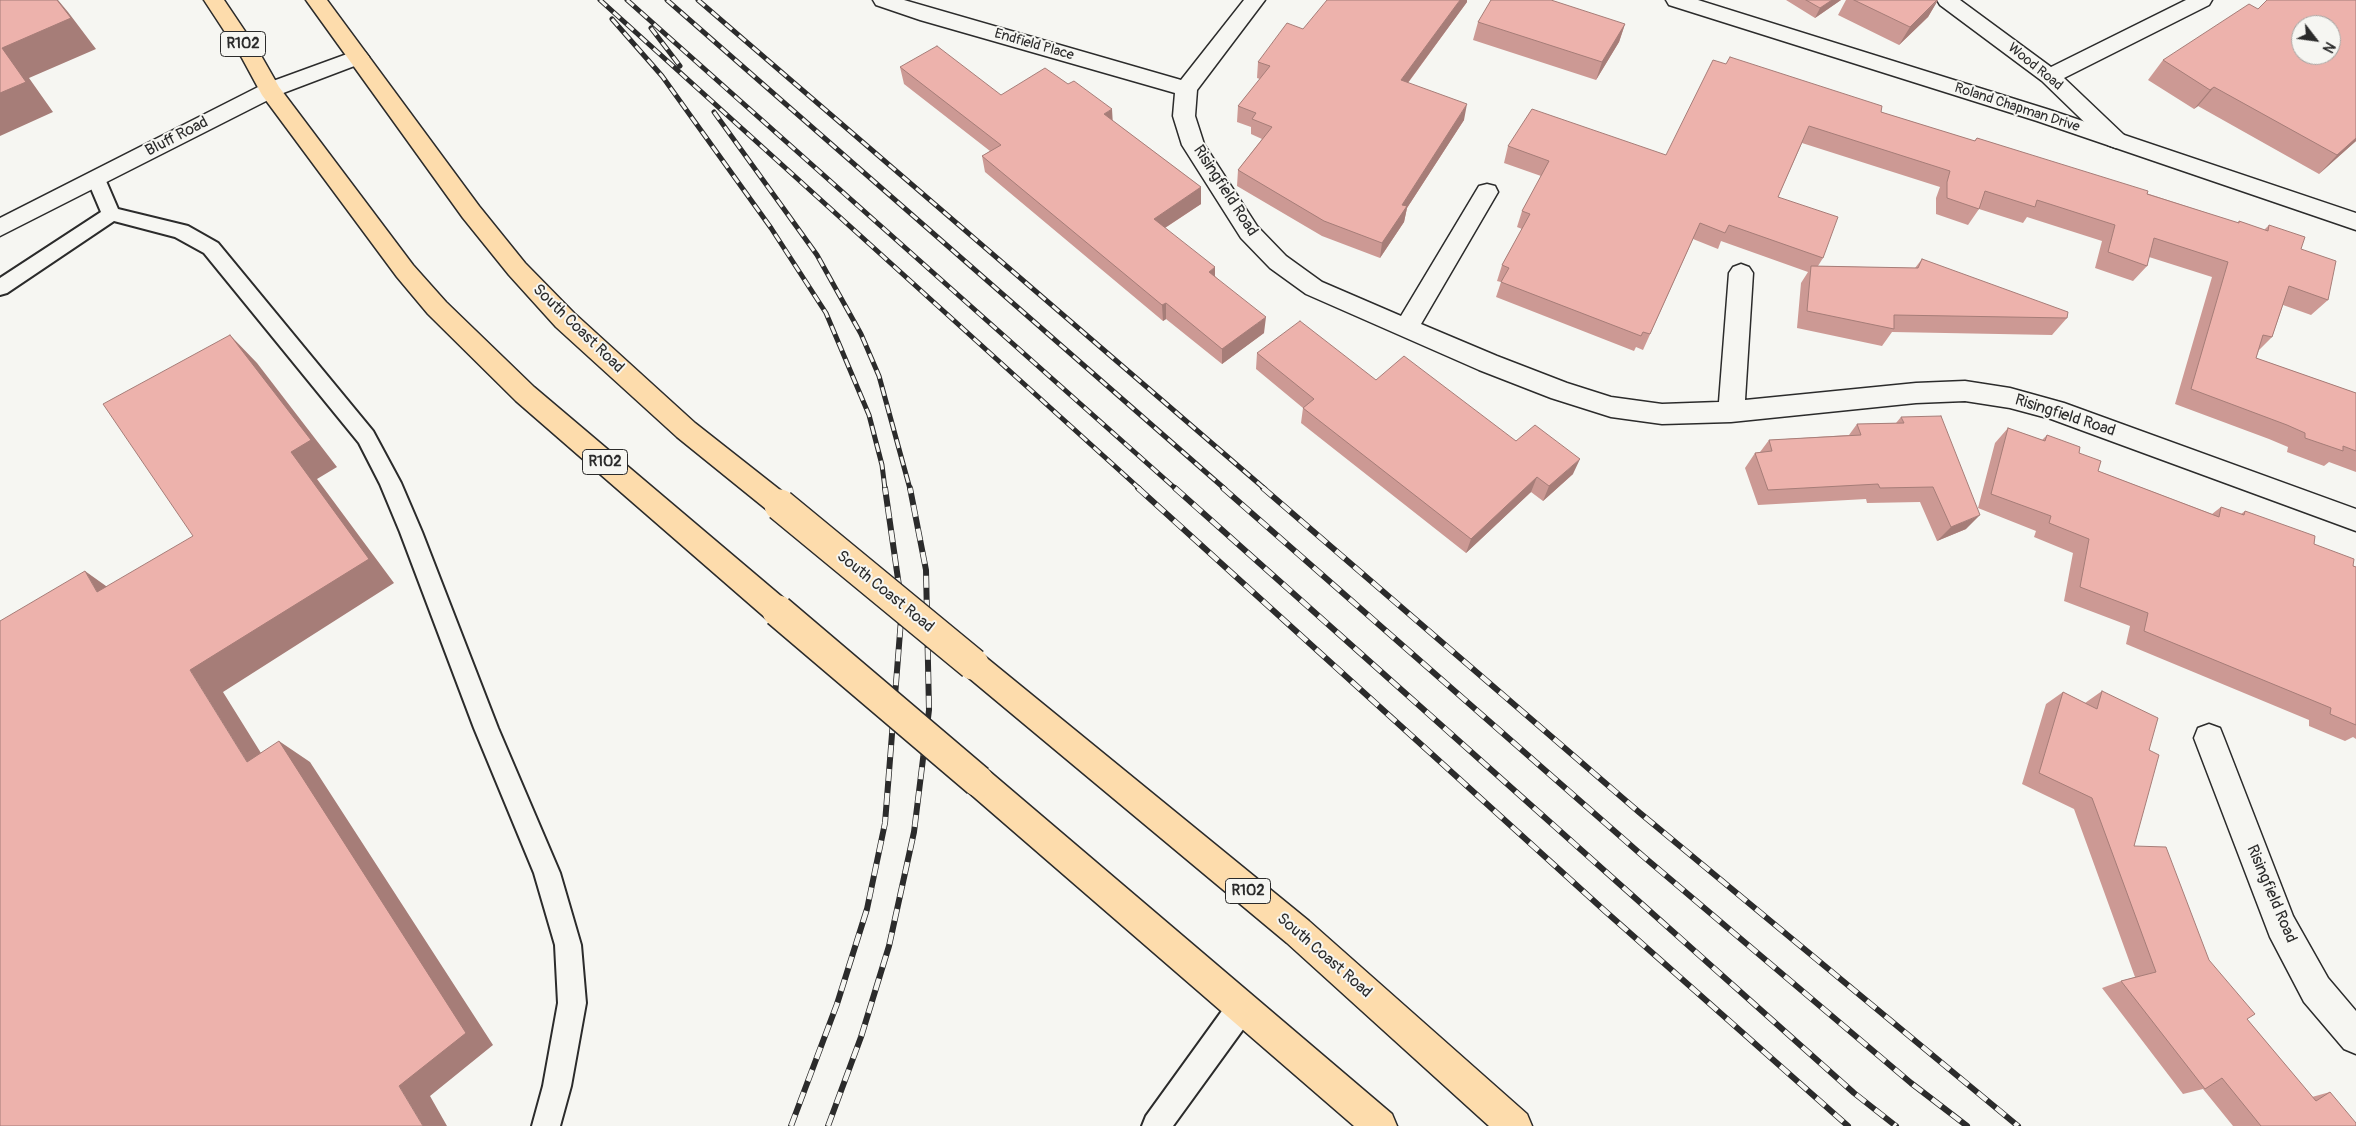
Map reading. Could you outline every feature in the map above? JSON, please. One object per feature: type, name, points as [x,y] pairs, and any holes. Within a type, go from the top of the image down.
[{"type":"highway","name":"R102","points":[[214,0],[252,57],[270,90],[405,271],[437,308],[525,394],[1380,1126]]},
{"type":"highway","name":"South Coast Road","points":[[316,0],[471,212],[517,269],[565,320],[686,430],[1298,932],[1516,1126]]},
{"type":"street","name":"Endfield Place","points":[[883,0],[927,15],[1186,89]]},
{"type":"street","points":[[1186,89],[1255,0]]},
{"type":"street","name":"Roland Chapman Drive","points":[[1676,0],[2116,140],[2356,222]]},
{"type":"street","name":"Wood Road","points":[[1947,0],[2050,76],[2116,140]]},
{"type":"street","points":[[2050,76],[2202,0]]},
{"type":"street","name":"Bluff Road","points":[[0,228],[270,90],[358,57]]},
{"type":"street","name":"Risingfield Road","points":[[1186,89],[1184,116],[1193,145],[1249,232],[1278,262],[1314,288],[1551,388],[1611,407],[1662,414],[1731,412],[1916,393],[1965,391],[2010,398],[2055,410],[2356,520]]},
{"type":"street","points":[[1406,328],[1487,192]]},
{"type":"street","points":[[1731,412],[1741,273]]},
{"type":"street","name":"Risingfield Road","points":[[2209,738],[2281,926],[2316,990],[2356,1037]]},
{"type":"lane","points":[[96,178],[112,214]]},
{"type":"lane","points":[[0,288],[112,214],[181,231],[211,248],[366,437],[390,483],[486,728],[547,874],[568,945],[572,1003],[557,1086],[546,1126]]},
{"type":"lane","points":[[1156,1126],[1242,1007]]},
{"type":"building","points":[[0,0],[57,0],[71,18],[2,48],[26,82],[0,93]]},
{"type":"building","points":[[1327,0],[1460,0],[1401,80],[1467,104],[1402,205],[1407,206],[1382,243],[1324,221],[1238,170],[1272,127],[1252,119],[1256,113],[1238,106],[1270,66],[1258,62],[1287,23],[1303,29]]},
{"type":"building","points":[[1491,0],[1551,0],[1625,24],[1602,62],[1478,22]]},
{"type":"building","points":[[1806,0],[1832,0],[1820,8]]},
{"type":"building","points":[[1854,0],[1937,0],[1910,27]]},
{"type":"building","points":[[2267,0],[2356,0],[2356,138],[2337,155],[2214,87],[2210,90],[2163,60],[2249,4],[2258,9]]},
{"type":"building","points":[[937,46],[1001,95],[1045,68],[1068,84],[1074,81],[1112,109],[1104,114],[1201,187],[1154,219],[1215,267],[1209,272],[1266,317],[1222,349],[1166,303],[1162,305],[982,156],[1001,145],[900,67]]},
{"type":"building","points":[[1730,57],[1882,106],[1881,112],[1975,141],[1977,138],[2148,191],[2147,194],[2239,223],[2239,221],[2268,231],[2269,225],[2305,237],[2301,249],[2336,261],[2328,300],[2289,286],[2272,337],[2263,335],[2256,358],[2356,393],[2356,451],[2343,446],[2343,451],[2305,438],[2305,433],[2287,425],[2191,389],[2228,262],[2154,238],[2147,266],[2108,252],[2115,225],[2037,200],[2035,207],[1985,191],[1979,209],[1947,198],[1947,182],[1950,171],[1809,126],[1778,197],[1838,217],[1823,258],[1729,225],[1725,233],[1700,223],[1650,334],[1643,332],[1641,336],[1501,282],[1509,268],[1502,265],[1530,214],[1522,211],[1549,161],[1508,146],[1532,109],[1666,155],[1713,60],[1726,64]]},
{"type":"building","points":[[1922,259],[2068,312],[2067,318],[1894,315],[1894,329],[1807,311],[1811,266],[1918,268]]},
{"type":"building","points":[[1300,321],[1376,380],[1404,356],[1516,441],[1535,425],[1580,459],[1549,486],[1537,477],[1471,539],[1303,408],[1314,399],[1257,353]]},
{"type":"building","points":[[230,335],[311,440],[291,452],[369,559],[190,670],[247,762],[279,741],[466,1033],[399,1086],[423,1126],[0,1126],[0,621],[85,571],[97,592],[193,536],[103,404]]},
{"type":"building","points":[[1941,416],[1980,515],[1951,527],[1933,487],[1880,488],[1878,484],[1768,490],[1755,453],[1772,451],[1769,440],[1861,435],[1857,424],[1904,423],[1901,417]]},
{"type":"building","points":[[2008,428],[2045,441],[2047,435],[2080,447],[2079,453],[2101,461],[2098,471],[2219,517],[2221,507],[2244,515],[2245,511],[2315,536],[2314,544],[2354,559],[2353,566],[2356,567],[2356,725],[2330,714],[2331,708],[2144,631],[2148,613],[2080,587],[2089,539],[2049,523],[2051,516],[1991,494]]},
{"type":"building","points":[[2102,691],[2158,718],[2149,750],[2159,755],[2134,846],[2166,847],[2209,960],[2255,1014],[2247,1019],[2316,1101],[2330,1092],[2356,1123],[2356,1126],[2261,1126],[2222,1078],[2205,1089],[2121,981],[2156,972],[2092,798],[2039,773],[2063,692],[2097,709]]},
{"type":"railway","points":[[600,0],[1140,489]]},
{"type":"railway","points":[[627,0],[1176,489]]},
{"type":"railway","points":[[667,0],[1225,489]]},
{"type":"railway","points":[[698,0],[1265,489]]},
{"type":"railway","points":[[612,19],[662,76],[771,228],[826,313],[869,415],[882,465],[885,489]]},
{"type":"railway","points":[[651,28],[680,66]]},
{"type":"railway","points":[[714,112],[817,255],[861,334],[879,376],[910,489]]},
{"type":"railway","points":[[791,1126],[837,1004],[867,909],[885,823],[902,607],[885,488]]},
{"type":"railway","points":[[828,1126],[861,1037],[889,946],[914,832],[929,710],[926,570],[910,488]]},
{"type":"railway","points":[[1138,488],[1605,911],[1848,1126]]},
{"type":"railway","points":[[1175,488],[1854,1093],[1896,1126]]},
{"type":"railway","points":[[1223,488],[1644,857],[1911,1083],[1967,1126]]},
{"type":"railway","points":[[1263,488],[1640,813],[2018,1126]]}]
